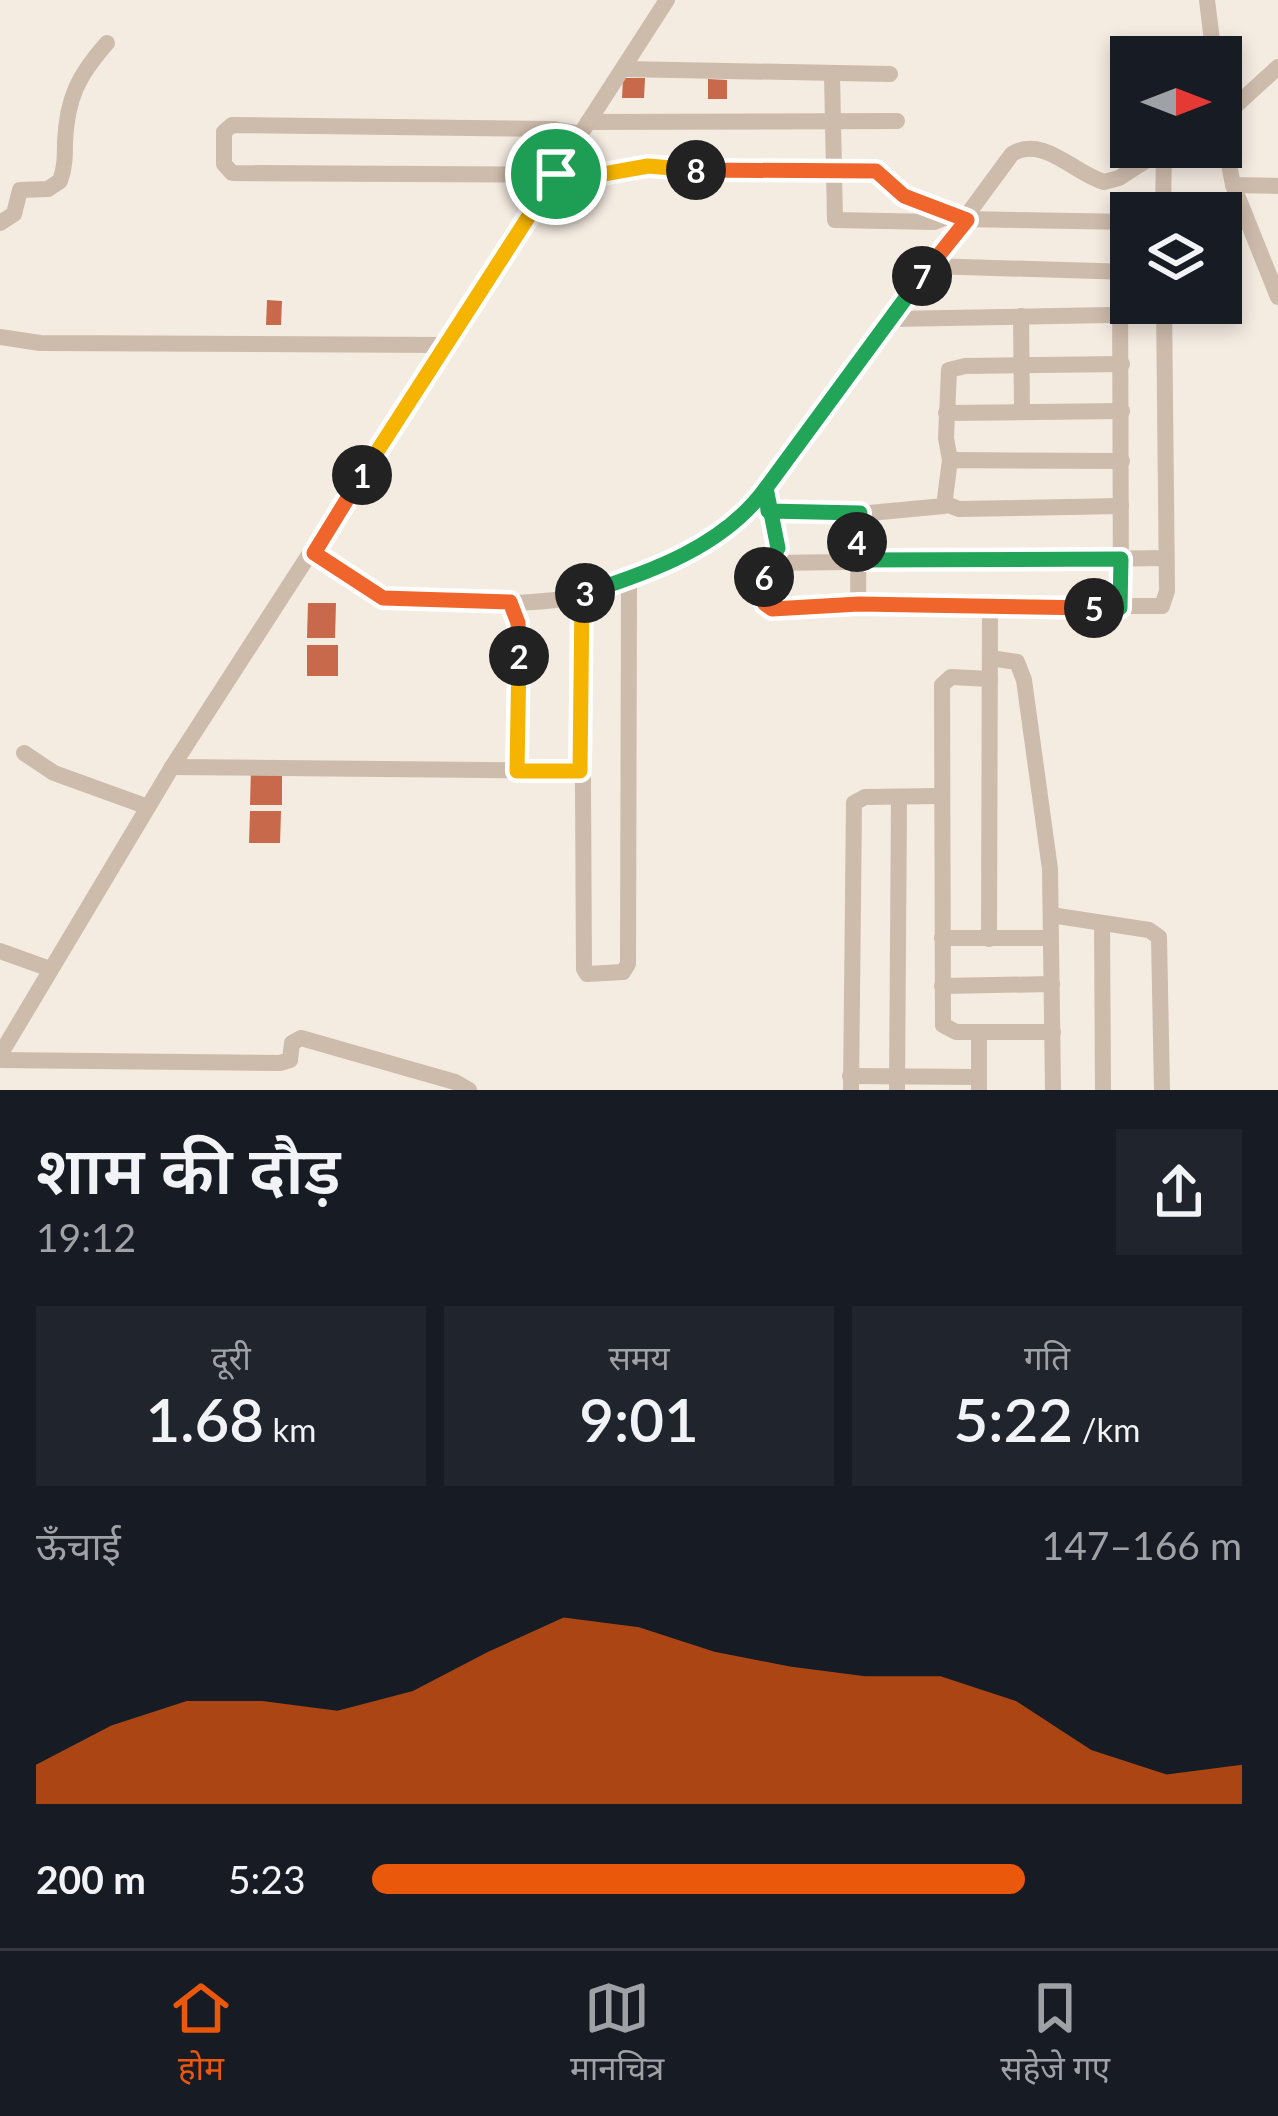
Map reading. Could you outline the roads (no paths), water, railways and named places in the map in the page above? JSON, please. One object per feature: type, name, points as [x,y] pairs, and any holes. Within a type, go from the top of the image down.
[{"type":"street","points":[[469,1090],[301,1038],[292,1043],[290,1060],[280,1063],[0,1058],[172,767],[668,0]]},
{"type":"street","points":[[1207,0],[1211,36]]},
{"type":"street","points":[[0,223],[14,214],[20,190],[48,188],[61,181],[67,107],[77,80],[107,44]]},
{"type":"street","points":[[1242,100],[1278,67]]},
{"type":"street","points":[[623,69],[890,74]]},
{"type":"street","points":[[832,74],[832,216],[837,221],[1110,222]]},
{"type":"street","points":[[897,121],[553,130],[229,126],[224,132],[224,164],[232,173],[598,175],[648,166],[876,171],[897,192],[958,218]]},
{"type":"street","points":[[314,553],[383,598],[510,602],[582,595],[669,563],[743,515],[766,488],[930,266],[958,218],[1012,154],[1038,148],[1104,182],[1135,168]]},
{"type":"street","points":[[1230,168],[1276,288]]},
{"type":"street","points":[[1233,185],[1278,186]]},
{"type":"street","points":[[930,266],[1110,272]]},
{"type":"street","points":[[890,319],[1110,314]]},
{"type":"street","points":[[1021,316],[1022,412]]},
{"type":"street","points":[[1120,608],[1121,324]]},
{"type":"street","points":[[766,488],[778,548],[764,576],[769,608],[1162,606],[1166,598],[1164,324]]},
{"type":"street","points":[[0,337],[40,343],[446,345]]},
{"type":"street","points":[[946,504],[949,370],[1122,364]]},
{"type":"street","points":[[946,413],[1122,411]]},
{"type":"street","points":[[950,460],[1122,461]]},
{"type":"street","points":[[768,511],[860,513],[946,504]]},
{"type":"street","points":[[946,504],[958,508],[1121,506]]},
{"type":"street","points":[[859,604],[860,513]]},
{"type":"street","points":[[770,563],[1166,558]]},
{"type":"street","points":[[582,595],[585,972],[598,976],[623,972],[628,964],[629,578]]},
{"type":"street","points":[[510,602],[519,633],[517,771]]},
{"type":"street","points":[[989,939],[990,606]]},
{"type":"street","points":[[990,658],[1017,662],[1024,680],[1048,843],[1053,1090]]},
{"type":"street","points":[[990,679],[951,677],[942,685],[945,1029],[1052,1032]]},
{"type":"street","points":[[24,753],[55,773],[148,807]]},
{"type":"street","points":[[172,767],[580,771]]},
{"type":"street","points":[[940,796],[862,797],[854,807],[850,1083],[979,1083],[979,1032]]},
{"type":"street","points":[[897,1083],[898,797]]},
{"type":"street","points":[[1051,915],[1149,930],[1159,937],[1162,1090]]},
{"type":"street","points":[[1102,923],[1103,1090]]},
{"type":"street","points":[[942,938],[1051,938]]},
{"type":"street","points":[[0,951],[50,969]]},
{"type":"street","points":[[942,986],[1052,984]]}]
